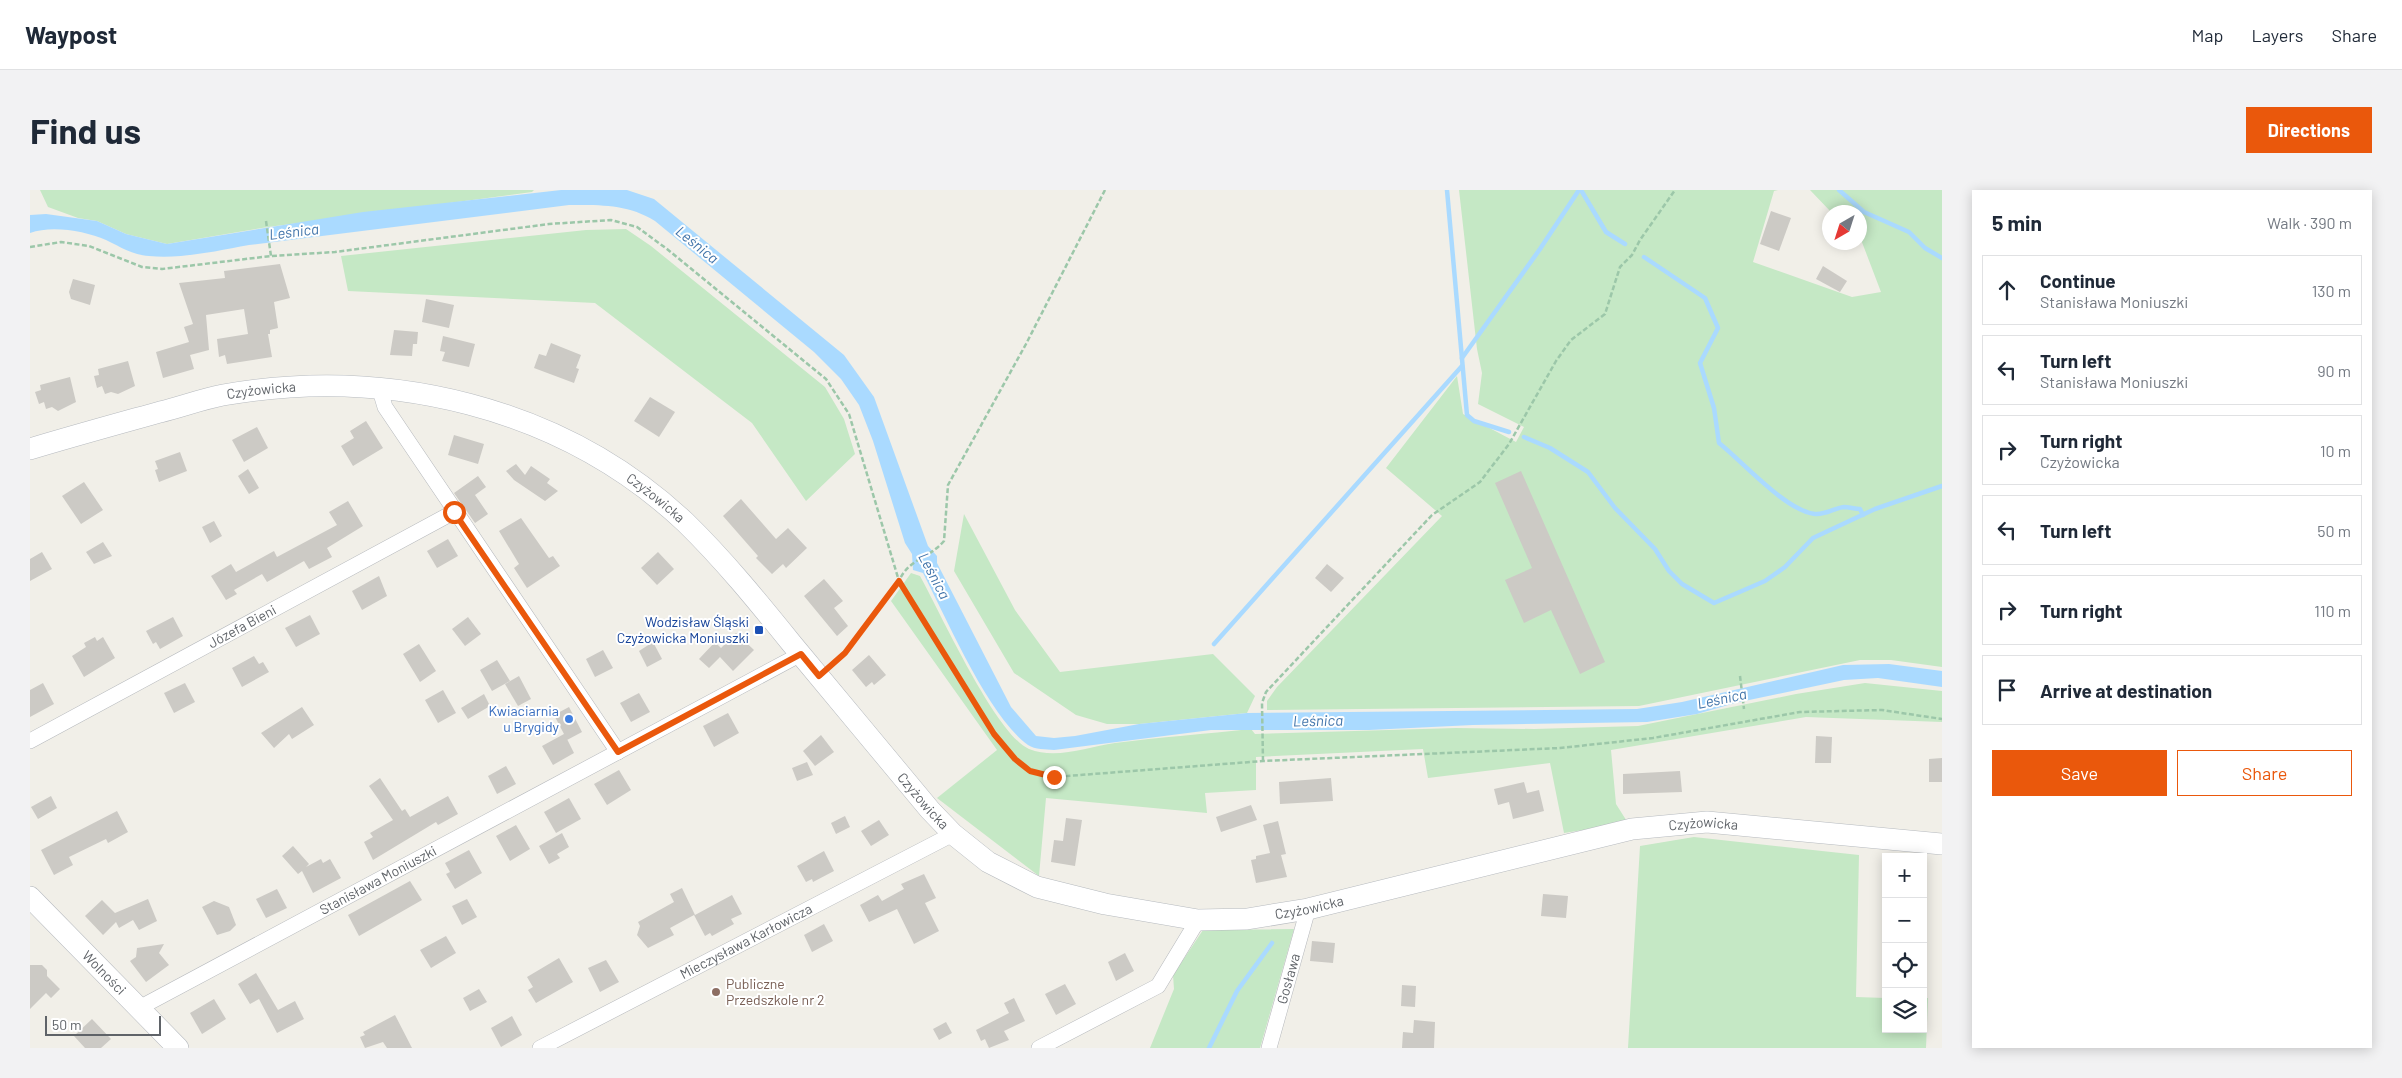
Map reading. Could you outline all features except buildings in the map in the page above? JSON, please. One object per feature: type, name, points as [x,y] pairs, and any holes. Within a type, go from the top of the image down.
[{"type":"street","name":"Czyżowicka","points":[[30,449],[221,395],[304,386],[379,387],[429,394],[478,406],[558,438],[608,464],[644,489],[684,522],[730,569],[930,810],[953,834],[988,862],[1037,887],[1105,904],[1198,920],[1247,918],[1308,909],[1632,829],[1707,822],[1942,844]]},
{"type":"street","points":[[379,387],[385,407],[454,512],[618,752]]},
{"type":"street","name":"Józefa Bieni","points":[[30,742],[454,512]]},
{"type":"street","name":"Stanisława Moniuszki","points":[[139,1008],[801,654]]},
{"type":"street","name":"Mieczysława Karłowicza","points":[[540,1048],[953,834]]},
{"type":"street","name":"Wolności","points":[[30,898],[178,1048]]},
{"type":"street","name":"Gosława","points":[[1269,1048],[1308,909]]},
{"type":"street","points":[[1039,1048],[1158,986],[1198,920]]},
{"type":"path","points":[[819,676],[845,653],[899,581],[904,569],[939,547],[944,541],[947,526],[948,485],[1026,344],[1105,190]]},
{"type":"path","points":[[1262,761],[1262,702],[1266,692],[1432,516],[1480,482],[1509,444],[1556,361],[1571,340],[1605,314],[1620,267],[1632,255],[1640,240],[1675,190]]},
{"type":"path","points":[[30,247],[61,242],[89,246],[142,267],[162,270],[271,256],[335,252],[549,224],[611,220],[637,227],[667,248],[826,379],[849,414],[899,581],[994,734],[1015,759],[1030,771],[1054,777],[1262,761],[1560,748],[1653,738],[1800,712],[1882,710],[1942,720]]},
{"type":"path","points":[[266,221],[271,256]]},
{"type":"path","points":[[1740,676],[1744,709]]},
{"type":"green space","points":[[40,190],[534,190],[532,192],[268,227],[167,244],[126,234],[97,221],[78,218],[48,207]]},
{"type":"green space","points":[[1459,190],[1778,190],[1774,191],[1753,262],[1852,297],[1881,292],[1865,250],[1867,250],[1867,205],[1824,205],[1810,190],[1942,190],[1942,667],[1891,660],[1860,660],[1639,706],[1267,710],[1267,701],[1277,687],[1442,516],[1386,468],[1457,376],[1463,414],[1516,442],[1524,427],[1478,404],[1482,373],[1477,349]]},
{"type":"green space","points":[[626,229],[651,246],[825,387],[844,419],[855,454],[806,501],[752,423],[595,303],[348,291],[341,256],[586,230]]},
{"type":"green space","points":[[964,514],[1015,610],[1060,672],[1213,654],[1255,696],[1247,713],[1139,724],[1107,724],[1076,715],[1014,673],[954,571]]},
{"type":"green space","points":[[911,573],[920,576],[985,698],[1001,721],[1016,739],[1029,749],[1039,752],[1072,752],[1115,743],[1251,729],[1255,734],[1456,728],[1534,729],[1638,726],[1796,694],[1865,683],[1942,691],[1942,722],[1806,717],[1611,750],[1616,804],[1628,823],[1564,833],[1550,763],[1428,778],[1423,749],[1256,757],[1256,790],[1205,793],[1207,813],[1046,798],[1039,876],[937,798],[997,750],[891,601]]},
{"type":"green space","points":[[1694,837],[1859,855],[1856,997],[1882,998],[1882,1033],[1927,1033],[1926,1048],[1628,1048],[1640,846]]},
{"type":"green space","points":[[1294,929],[1260,1048],[1150,1048],[1174,989],[1173,975],[1203,930]]},
{"type":"water","name":"Leśnica","points":[[561,190],[627,190],[654,199],[844,355],[874,397],[928,546],[937,556],[937,563],[1011,707],[1036,736],[1054,738],[1075,736],[1139,724],[1247,713],[1637,709],[1682,702],[1843,665],[1889,664],[1942,671],[1942,687],[1878,678],[1844,680],[1735,703],[1697,714],[1647,722],[1473,725],[1369,730],[1211,730],[1054,750],[1034,748],[1013,731],[998,712],[969,665],[923,573],[913,570],[912,554],[905,543],[873,441],[859,405],[841,379],[814,352],[655,221],[645,215],[624,208],[569,205],[249,245],[199,254],[161,257],[137,254],[106,240],[79,232],[48,229],[30,233],[30,215],[46,214],[97,221],[126,234],[167,244],[363,212]]},
{"type":"waterway","points":[[1447,190],[1467,415],[1474,421],[1509,432]]},
{"type":"waterway","points":[[1462,358],[1540,249],[1579,190]]},
{"type":"waterway","points":[[1581,190],[1606,232],[1625,244]]},
{"type":"waterway","points":[[1839,190],[1864,212],[1909,232],[1925,248],[1942,258]]},
{"type":"waterway","points":[[1644,257],[1705,298],[1718,328],[1700,363],[1714,408],[1719,443],[1778,495],[1804,511],[1819,514],[1846,507],[1860,509],[1863,515]]},
{"type":"waterway","points":[[1214,644],[1462,366]]},
{"type":"waterway","points":[[1524,437],[1550,448],[1588,472],[1615,508],[1655,549],[1669,571],[1682,584],[1714,603],[1765,581],[1785,567],[1813,538],[1875,509],[1942,486]]},
{"type":"waterway","points":[[1209,1048],[1237,991],[1272,943]]},
{"type":"place","name":"Wodzisław Śląski Czyżowicka Moniuszki","points":[[759,630]]},
{"type":"place","name":"Kwiaciarnia u Brygidy","points":[[569,719]]},
{"type":"place","name":"Publiczne Przedszkole nr 2","points":[[716,992]]},
{"type":"route","points":[[454,512],[618,752],[801,654],[819,676],[845,653],[899,581],[994,734],[1015,759],[1030,771],[1054,777]]}]
